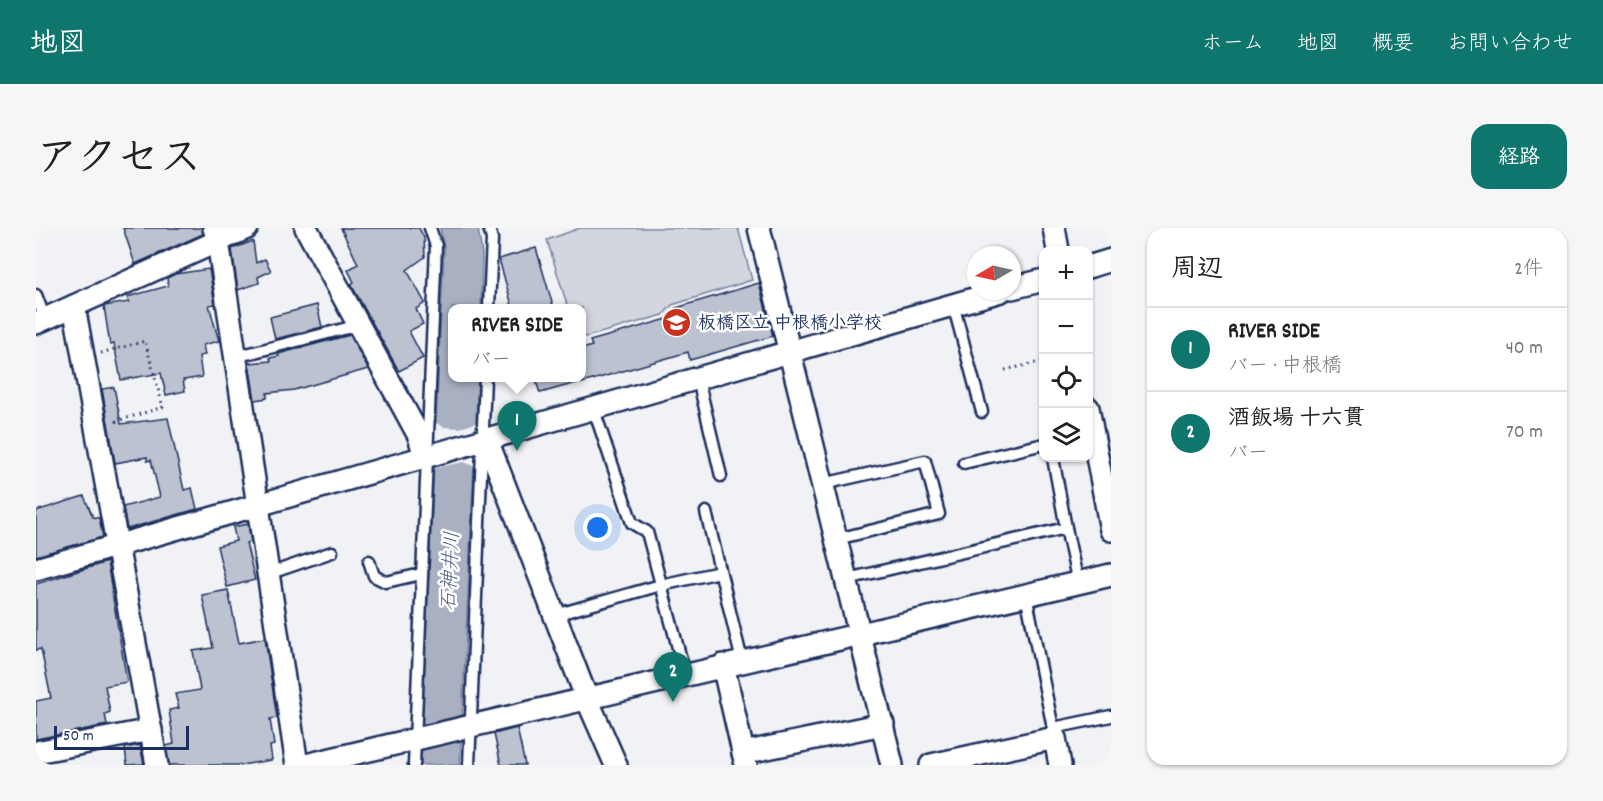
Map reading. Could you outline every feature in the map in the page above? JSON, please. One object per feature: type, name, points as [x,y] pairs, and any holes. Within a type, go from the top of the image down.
[{"type":"street","points":[[40,321],[216,235],[248,228]]},
{"type":"street","points":[[306,228],[419,436],[427,457]]},
{"type":"street","points":[[1054,228],[1057,246]]},
{"type":"street","points":[[763,229],[789,352],[824,484],[892,765]]},
{"type":"street","points":[[216,235],[297,765]]},
{"type":"street","points":[[1093,266],[1111,260]]},
{"type":"street","points":[[1021,286],[1039,281]]},
{"type":"street","points":[[36,569],[698,380],[968,300]]},
{"type":"street","points":[[74,306],[116,546],[158,765]]},
{"type":"street","points":[[483,441],[614,765]]},
{"type":"street","points":[[1093,444],[1111,530]]},
{"type":"street","points":[[306,765],[1111,575]]},
{"type":"street","points":[[733,663],[744,759],[882,724]]},
{"type":"street","points":[[36,752],[151,730]]},
{"type":"street","points":[[932,765],[1054,733],[1060,765]]},
{"type":"lane","points":[[414,765],[436,246],[430,228]]},
{"type":"lane","points":[[489,228],[492,239],[489,304]]},
{"type":"lane","points":[[36,295],[40,321]]},
{"type":"lane","points":[[953,304],[982,411]]},
{"type":"lane","points":[[235,357],[359,325]]},
{"type":"lane","points":[[698,380],[721,476]]},
{"type":"lane","points":[[469,765],[485,382]]},
{"type":"lane","points":[[594,410],[632,523],[647,532],[685,674]]},
{"type":"lane","points":[[964,463],[1039,445]]},
{"type":"lane","points":[[824,484],[925,461],[939,514],[837,539]]},
{"type":"lane","points":[[1054,462],[1078,583]]},
{"type":"lane","points":[[706,512],[720,572],[733,663]]},
{"type":"lane","points":[[847,579],[1066,528]]},
{"type":"lane","points":[[268,574],[332,552]]},
{"type":"lane","points":[[369,561],[374,576],[386,582],[421,574]]},
{"type":"lane","points":[[555,615],[661,585],[720,572]]},
{"type":"lane","points":[[1026,595],[1054,733],[1111,716]]},
{"type":"path","points":[[83,357],[145,341],[163,407],[96,428]]},
{"type":"path","points":[[1005,370],[1039,362]]},
{"type":"shaded area","points":[[580,228],[738,228],[752,280],[672,305],[663,315],[586,337],[586,304],[567,304],[547,240]]},
{"type":"water","name":"石神井川","points":[[440,228],[478,228],[482,254],[481,304],[448,304],[448,382],[478,382],[460,765],[420,765],[444,248]]},
{"type":"pier","points":[[432,421],[444,427],[460,428],[479,422],[476,467],[464,462],[430,469]]},
{"type":"building","points":[[123,228],[202,228],[203,234],[135,264]]},
{"type":"building","points":[[341,228],[419,228],[424,238],[425,257],[407,270],[425,303],[416,309],[423,324],[409,331],[423,358],[399,371],[351,284],[354,282],[348,270],[358,264]]},
{"type":"building","points":[[253,241],[256,263],[265,259],[271,271],[258,277],[259,283],[238,290],[232,249]]},
{"type":"building","points":[[536,248],[553,304],[512,304],[499,259]]},
{"type":"building","points":[[209,269],[215,304],[209,305],[219,341],[203,345],[205,355],[199,356],[202,377],[183,380],[185,391],[166,395],[161,373],[121,380],[114,344],[110,345],[104,306],[129,302],[127,297],[168,286],[167,278],[175,274]]},
{"type":"building","points":[[759,283],[773,336],[690,360],[688,352],[586,382],[586,348],[592,346],[590,341],[678,316],[676,308]]},
{"type":"building","points":[[317,305],[322,327],[275,339],[270,317]]},
{"type":"building","points":[[350,335],[368,369],[294,390],[267,393],[267,398],[255,400],[249,363],[271,361],[270,358],[279,356],[278,354]]},
{"type":"building","points":[[536,382],[580,382],[540,393]]},
{"type":"building","points":[[114,387],[121,424],[168,418],[184,490],[192,488],[197,509],[127,529],[123,507],[160,497],[151,460],[147,461],[147,457],[115,463],[102,389]]},
{"type":"building","points":[[84,496],[93,517],[99,518],[103,537],[36,556],[36,511]]},
{"type":"building","points":[[248,524],[251,542],[246,543],[255,580],[227,587],[217,546],[236,541],[233,527]]},
{"type":"building","points":[[107,562],[127,682],[105,686],[110,712],[105,714],[107,725],[36,739],[36,701],[51,698],[41,649],[36,650],[36,584]]},
{"type":"building","points":[[228,590],[239,643],[265,638],[277,718],[270,719],[274,745],[270,746],[272,760],[241,765],[169,765],[166,746],[174,744],[169,710],[179,708],[175,694],[200,690],[193,651],[213,648],[202,595]]},
{"type":"building","points":[[517,728],[525,765],[501,765],[494,734]]},
{"type":"building","points":[[140,745],[144,764],[127,765],[125,748]]},
{"type":"place","name":"板橋区立 中根橋小学校","points":[[677,322]]},
{"type":"place","name":"RIVER SIDE","points":[[517,451]]},
{"type":"place","name":"酒飯場 十六貫","points":[[673,702]]}]
